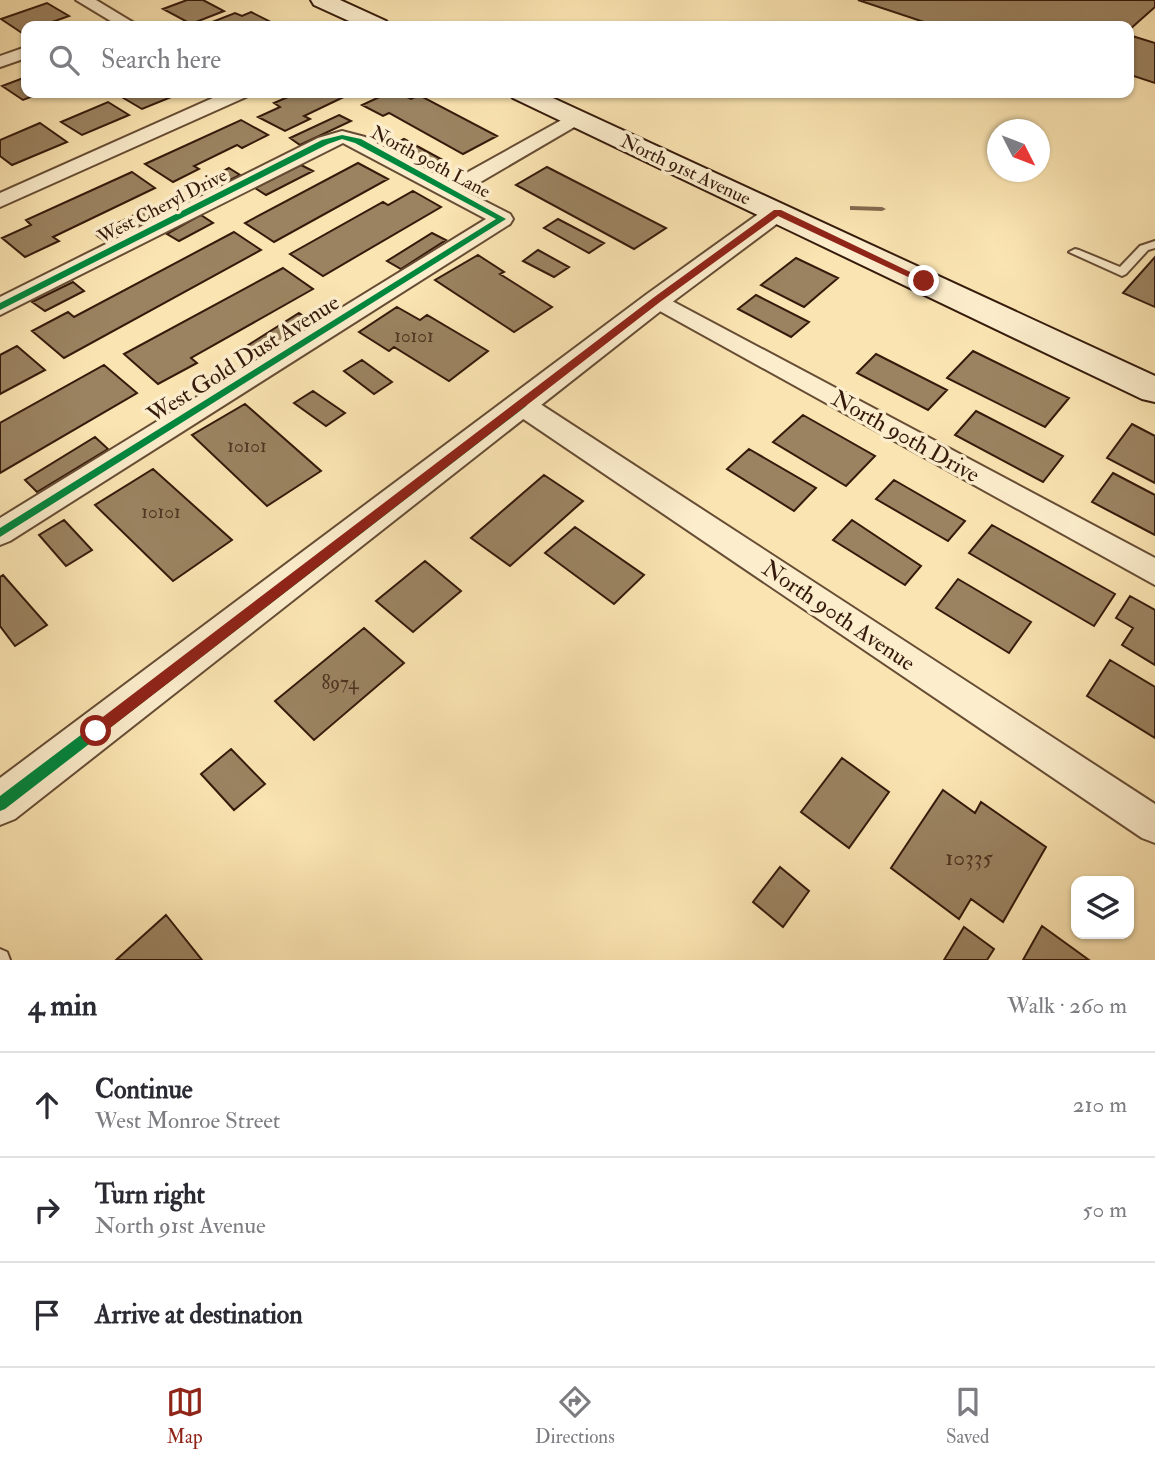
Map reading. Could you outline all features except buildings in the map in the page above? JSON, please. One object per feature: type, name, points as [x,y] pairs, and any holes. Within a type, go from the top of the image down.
[{"type":"main road","points":[[322,0],[367,21]]},
{"type":"main road","name":"North 91st Avenue","points":[[533,98],[1155,390]]},
{"type":"street","points":[[84,0],[122,21]]},
{"type":"street","points":[[0,62],[21,54]]},
{"type":"street","points":[[0,201],[228,98]]},
{"type":"street","points":[[450,191],[576,118]]},
{"type":"street","name":"North 90th Lane","points":[[342,137],[358,141],[502,219]]},
{"type":"street","name":"West Cheryl Drive","points":[[0,307],[325,142],[342,137]]},
{"type":"street","points":[[0,804],[657,300],[778,212]]},
{"type":"street","name":"West Gold Dust Avenue","points":[[3,532],[502,219]]},
{"type":"street","name":"North 90th Drive","points":[[657,300],[1155,573]]},
{"type":"street","name":"North 90th Avenue","points":[[522,404],[1155,825]]},
{"type":"lane","points":[[1075,252],[1122,272],[1144,247],[1155,244]]},
{"type":"waterway","points":[[853,208],[882,209]]},
{"type":"cycle path","points":[[0,307],[325,142],[342,137],[358,141],[502,219],[0,533]]},
{"type":"cycle path","points":[[0,804],[522,405]]},
{"type":"route","points":[[96,731],[657,300],[778,212],[924,281]]}]
